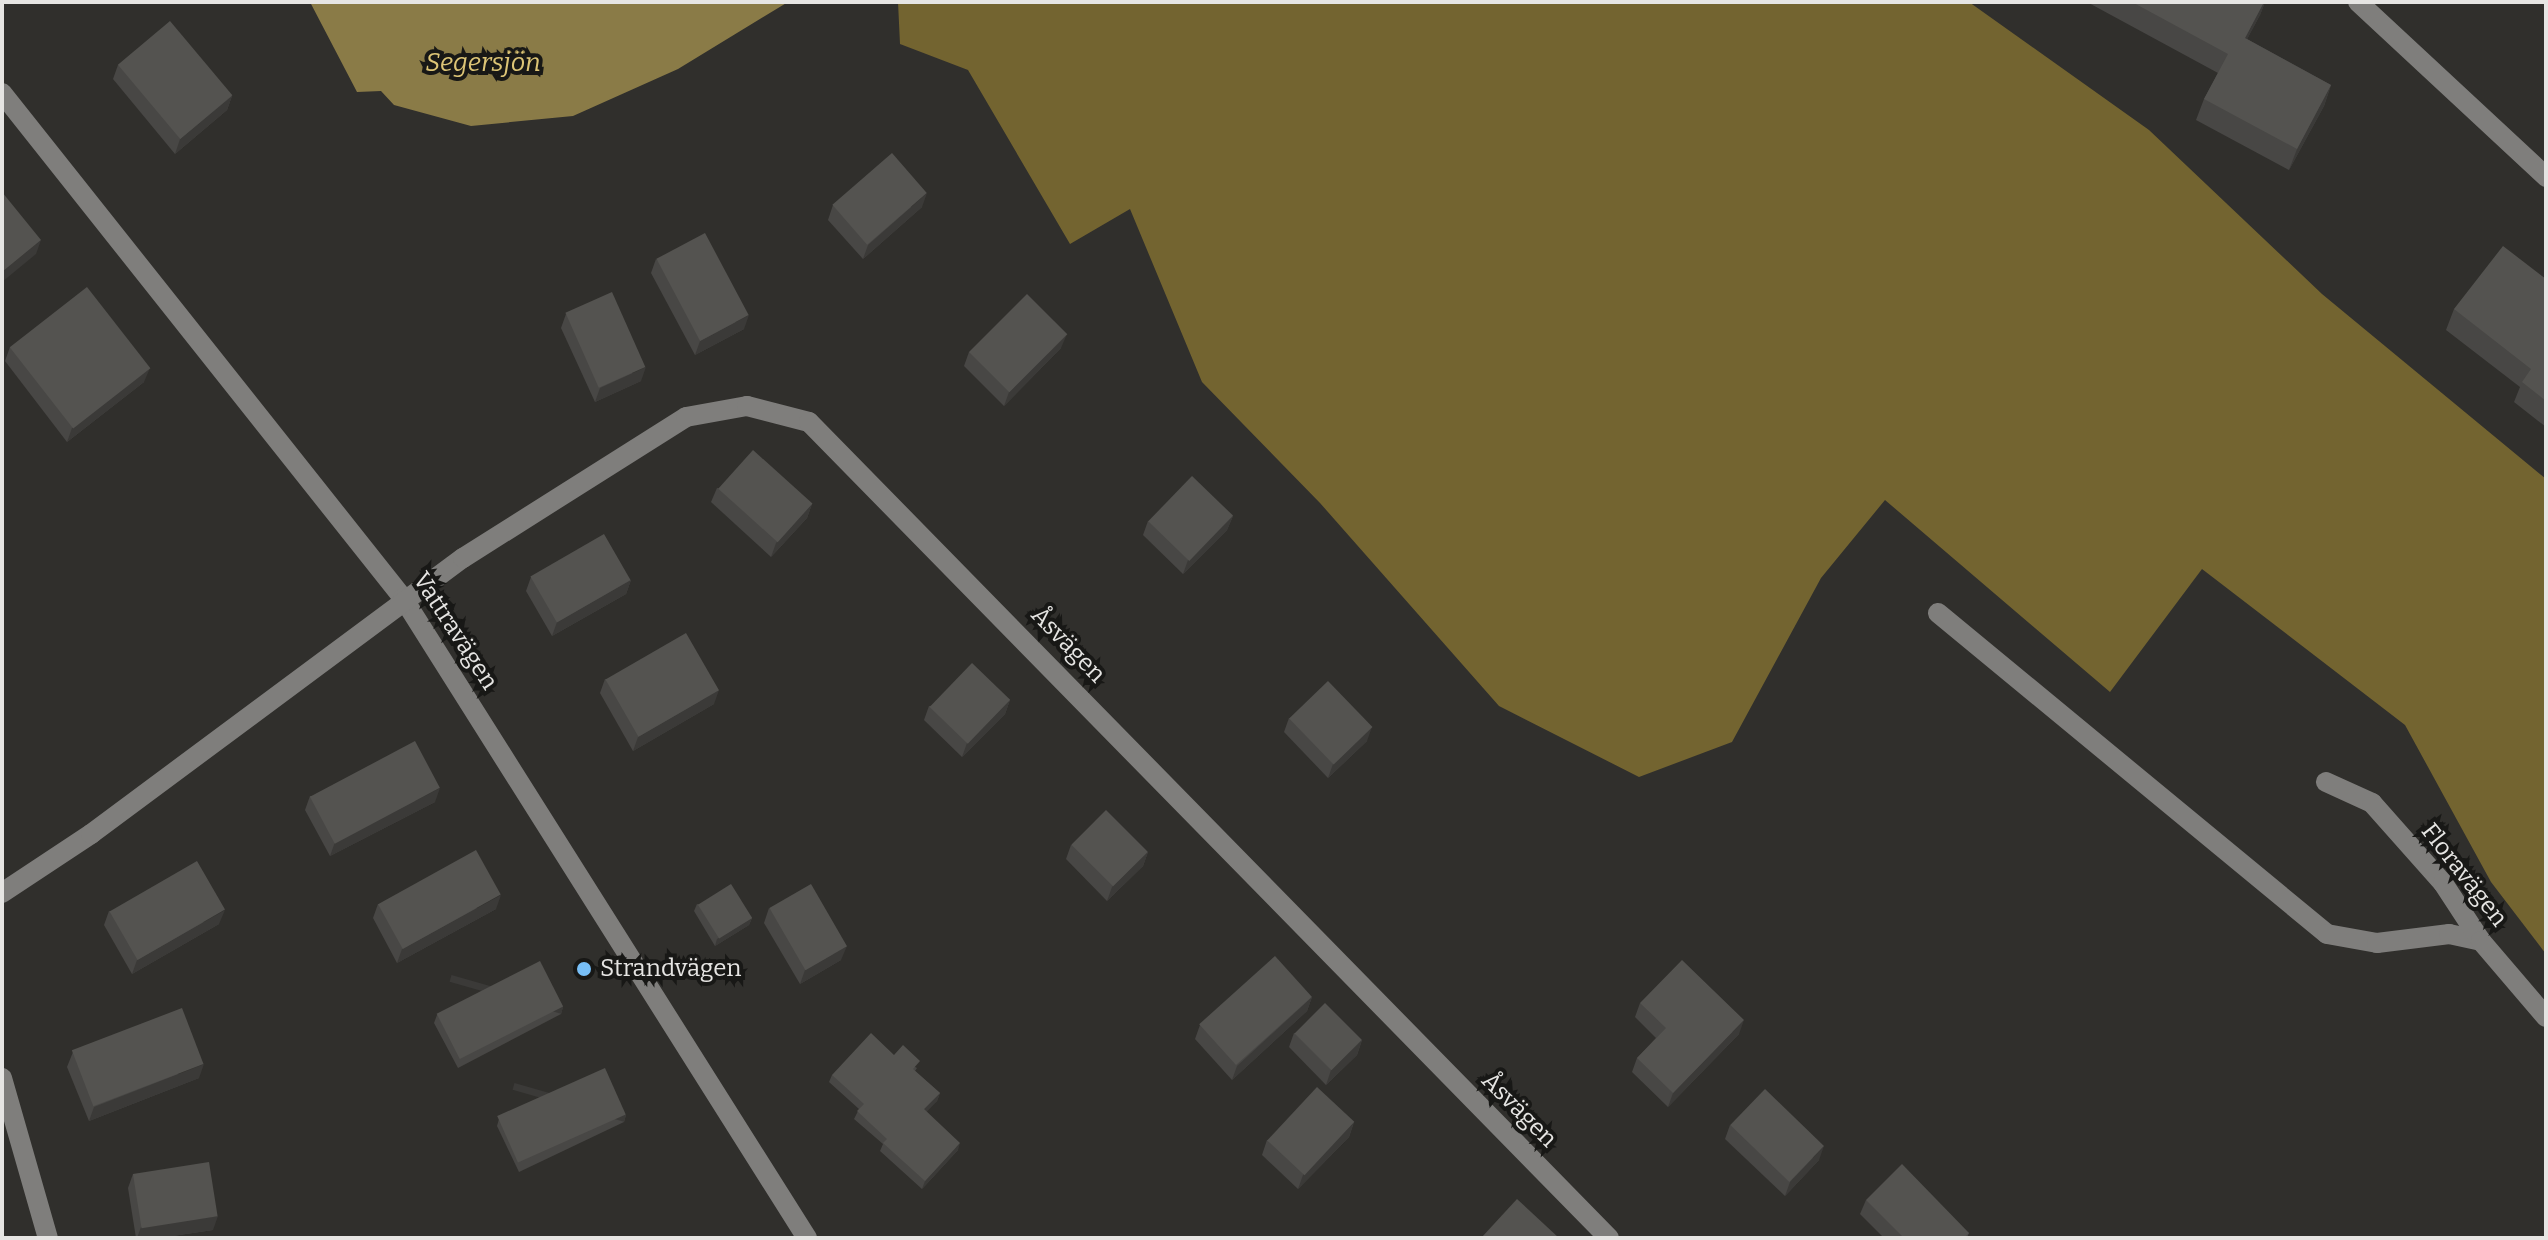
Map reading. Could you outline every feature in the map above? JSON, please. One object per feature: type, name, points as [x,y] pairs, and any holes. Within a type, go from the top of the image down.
[{"type":"street","points":[[2358,2],[2546,177]]},
{"type":"street","name":"Vattravägen","points":[[2,93],[403,598],[807,1238]]},
{"type":"street","name":"Åsvägen","points":[[403,598],[686,417],[747,406],[809,422],[1609,1238]]},
{"type":"street","points":[[2,893],[91,834],[403,598]]},
{"type":"street","points":[[1938,613],[2327,934],[2377,943],[2449,934],[2481,941]]},
{"type":"street","name":"Floravägen","points":[[2326,782],[2372,803],[2443,883],[2481,941],[2546,1017]]},
{"type":"street","points":[[2,1078],[48,1238]]},
{"type":"shaded area","points":[[898,2],[1969,2],[2149,130],[2322,294],[2546,479],[2546,954],[2491,882],[2405,725],[2202,569],[2110,692],[1885,500],[1821,578],[1732,742],[1639,777],[1499,706],[1320,503],[1202,382],[1130,209],[1070,244],[968,70],[900,44]]},
{"type":"water","name":"Segersjön","points":[[310,2],[788,2],[678,69],[573,116],[471,126],[394,105],[381,91],[357,92]]},
{"type":"building","points":[[2132,2],[2264,2],[2245,38],[2331,85],[2297,149],[2204,99],[2228,54]]},
{"type":"building","points":[[170,21],[232,95],[180,139],[118,65]]},
{"type":"building","points":[[892,153],[927,193],[867,245],[832,205]]},
{"type":"building","points":[[2,192],[41,240],[2,272]]},
{"type":"building","points":[[705,233],[749,315],[700,341],[656,259]]},
{"type":"building","points":[[2503,246],[2546,279],[2546,401],[2522,382],[2531,369],[2454,309]]},
{"type":"building","points":[[87,287],[150,368],[73,428],[10,347]]},
{"type":"building","points":[[612,292],[645,367],[599,388],[565,313]]},
{"type":"building","points":[[1027,294],[1067,334],[1009,392],[969,352]]},
{"type":"building","points":[[753,450],[812,504],[778,542],[718,489]]},
{"type":"building","points":[[1192,476],[1233,516],[1189,561],[1148,521]]},
{"type":"building","points":[[604,534],[630,580],[557,622],[530,576]]},
{"type":"building","points":[[686,633],[719,690],[638,737],[605,680]]},
{"type":"building","points":[[972,663],[1010,700],[968,744],[930,707]]},
{"type":"building","points":[[1328,681],[1372,727],[1334,765],[1289,719]]},
{"type":"building","points":[[415,741],[440,788],[335,844],[310,797]]},
{"type":"building","points":[[1106,810],[1148,852],[1113,886],[1071,845]]},
{"type":"building","points":[[476,850],[501,895],[403,949],[378,904]]},
{"type":"building","points":[[197,861],[225,909],[138,960],[110,912]]},
{"type":"building","points":[[731,884],[752,918],[719,939],[698,905]]},
{"type":"building","points":[[811,884],[847,946],[805,970],[769,908]]},
{"type":"building","points":[[1275,956],[1312,997],[1236,1065],[1199,1024]]},
{"type":"building","points":[[1682,960],[1744,1020],[1673,1093],[1637,1058],[1666,1028],[1640,1003]]},
{"type":"building","points":[[540,961],[563,1006],[460,1059],[437,1014]]},
{"type":"building","points":[[1325,1003],[1362,1040],[1331,1070],[1295,1033]]},
{"type":"building","points":[[182,1008],[204,1064],[93,1106],[72,1050]]},
{"type":"building","points":[[871,1033],[894,1055],[903,1045],[920,1061],[913,1069],[940,1093],[924,1109],[960,1143],[925,1181],[883,1143],[887,1139],[857,1111],[864,1104],[832,1075]]},
{"type":"building","points":[[605,1068],[626,1115],[518,1163],[497,1116]]},
{"type":"building","points":[[1317,1087],[1354,1122],[1305,1175],[1267,1140]]},
{"type":"building","points":[[1765,1089],[1824,1146],[1789,1182],[1730,1125]]},
{"type":"building","points":[[209,1162],[218,1216],[142,1228],[133,1174]]},
{"type":"building","points":[[1902,1164],[1969,1233],[1964,1238],[1904,1238],[1866,1200]]},
{"type":"building","points":[[1517,1199],[1559,1238],[1482,1238]]},
{"type":"place","name":"Strandvägen","points":[[584,969]]}]
